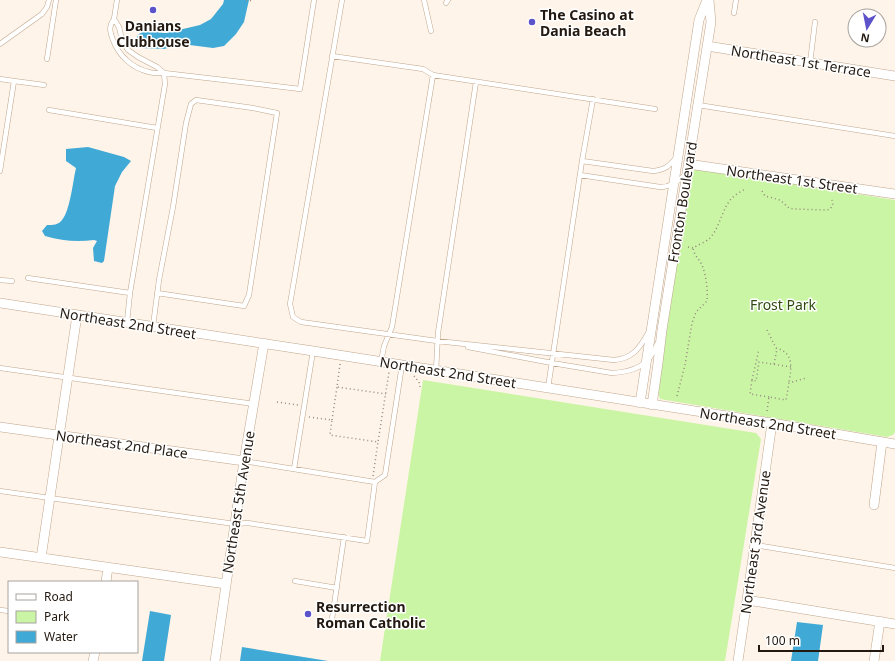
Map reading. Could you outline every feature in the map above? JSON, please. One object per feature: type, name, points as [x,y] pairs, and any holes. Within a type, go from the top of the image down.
[{"type":"street","name":"Fronton Boulevard","points":[[652,405],[662,330],[711,22],[708,0]]},
{"type":"street","name":"Fronton Boulevard","points":[[640,403],[699,20],[708,0]]},
{"type":"street","name":"Northeast 1st Terrace","points":[[707,46],[895,76]]},
{"type":"street","name":"Northeast 1st Street","points":[[687,168],[895,194]]},
{"type":"street","name":"Northeast 2nd Street","points":[[0,303],[381,362],[402,369],[436,370],[895,444]]},
{"type":"street","points":[[41,558],[77,315]]},
{"type":"street","name":"Northeast 5th Avenue","points":[[215,661],[244,461],[264,343]]},
{"type":"street","name":"Northeast 3rd Avenue","points":[[738,661],[772,423]]},
{"type":"street","name":"Northeast 2nd Place","points":[[0,427],[244,461]]},
{"type":"street","points":[[874,505],[882,442]]},
{"type":"street","points":[[0,552],[226,584]]},
{"type":"street","points":[[106,581],[108,567]]},
{"type":"street","points":[[747,600],[895,624]]},
{"type":"street","points":[[874,661],[880,621]]},
{"type":"lane","points":[[0,44],[42,14],[47,7],[49,0]]},
{"type":"lane","points":[[47,59],[56,0]]},
{"type":"lane","points":[[117,0],[114,19],[110,26],[111,35],[115,47],[120,54],[128,62],[138,68],[148,72],[300,89],[314,0]]},
{"type":"lane","points":[[342,0],[290,304],[293,316],[301,322],[388,335],[614,360],[621,360],[631,355],[641,346],[651,327]]},
{"type":"lane","points":[[424,0],[431,31]]},
{"type":"lane","points":[[734,13],[736,0]]},
{"type":"lane","points":[[114,19],[122,40],[128,50],[157,67],[164,73],[165,84],[130,293],[127,322]]},
{"type":"lane","points":[[810,63],[816,22]]},
{"type":"lane","points":[[332,56],[423,69],[433,75],[656,109]]},
{"type":"lane","points":[[381,362],[384,346],[392,327],[433,75]]},
{"type":"lane","points":[[0,79],[44,86]]},
{"type":"lane","points":[[0,171],[14,81]]},
{"type":"lane","points":[[436,370],[437,341],[476,82]]},
{"type":"lane","points":[[548,388],[582,161],[593,99]]},
{"type":"lane","points":[[153,326],[157,293],[159,280],[173,207],[186,123],[191,104],[196,100],[277,113],[249,295],[244,306],[157,293]]},
{"type":"lane","points":[[698,105],[895,136]]},
{"type":"lane","points":[[49,110],[158,128]]},
{"type":"lane","points":[[582,161],[653,171],[664,169],[670,165],[677,156]]},
{"type":"lane","points":[[580,175],[665,187],[673,185],[687,168]]},
{"type":"lane","points":[[28,278],[130,293]]},
{"type":"lane","points":[[0,280],[12,281]]},
{"type":"lane","points":[[437,341],[552,363],[617,372],[631,370],[646,363],[656,347],[662,330]]},
{"type":"lane","points":[[294,469],[313,351]]},
{"type":"lane","points":[[0,368],[254,404]]},
{"type":"lane","points":[[244,461],[374,480],[385,475],[402,369]]},
{"type":"lane","points":[[0,491],[235,524],[248,523],[367,541],[374,480]]},
{"type":"lane","points":[[331,626],[344,538]]},
{"type":"lane","points":[[755,545],[895,568]]},
{"type":"lane","points":[[295,581],[337,588]]},
{"type":"path","points":[[246,0],[253,1]]},
{"type":"path","points":[[688,247],[692,248],[708,240],[714,232],[728,203],[732,198],[746,189]]},
{"type":"path","points":[[762,191],[765,196],[780,200],[789,208],[827,210],[832,207],[832,200]]},
{"type":"path","points":[[677,396],[685,365],[692,323],[696,312],[707,301],[704,272],[692,248]]},
{"type":"path","points":[[758,349],[750,394],[786,400],[791,367],[790,359],[785,352],[776,348],[767,330]]},
{"type":"path","points":[[774,365],[777,349]]},
{"type":"path","points":[[752,380],[756,381],[759,362],[791,367]]},
{"type":"path","points":[[340,364],[330,435],[378,442]]},
{"type":"path","points":[[402,369],[418,379],[420,387]]},
{"type":"path","points":[[374,480],[388,371]]},
{"type":"path","points":[[789,383],[806,378]]},
{"type":"path","points":[[337,387],[361,392],[386,394]]},
{"type":"path","points":[[767,410],[769,397]]},
{"type":"path","points":[[277,402],[304,407]]},
{"type":"path","points":[[306,417],[332,420]]},
{"type":"green space","name":"Frost Park","points":[[699,169],[895,200],[895,432],[893,435],[887,437],[660,399],[657,389],[690,174]]},
{"type":"green space","points":[[423,380],[756,433],[761,439],[725,661],[380,661]]},
{"type":"water","points":[[224,0],[249,0],[244,22],[236,34],[224,46],[213,48],[182,44],[164,49],[141,48],[137,45],[136,39],[139,34],[146,30],[166,33],[200,25],[211,19],[223,4]]},
{"type":"water","points":[[88,147],[124,157],[131,161],[122,172],[115,186],[104,261],[102,263],[94,261],[93,248],[97,241],[57,239],[45,236],[42,231],[47,225],[59,223],[65,216],[67,210],[76,168],[66,161],[66,149]]},
{"type":"water","points":[[150,611],[171,615],[164,661],[142,661]]},
{"type":"water","points":[[797,622],[823,625],[818,661],[791,661]]},
{"type":"water","points":[[242,647],[328,661],[240,661]]},
{"type":"place","name":"Danians Clubhouse","points":[[153,10]]},
{"type":"place","name":"The Casino at Dania Beach","points":[[532,22]]},
{"type":"place","name":"Resurrection Roman Catholic","points":[[308,614]]}]
